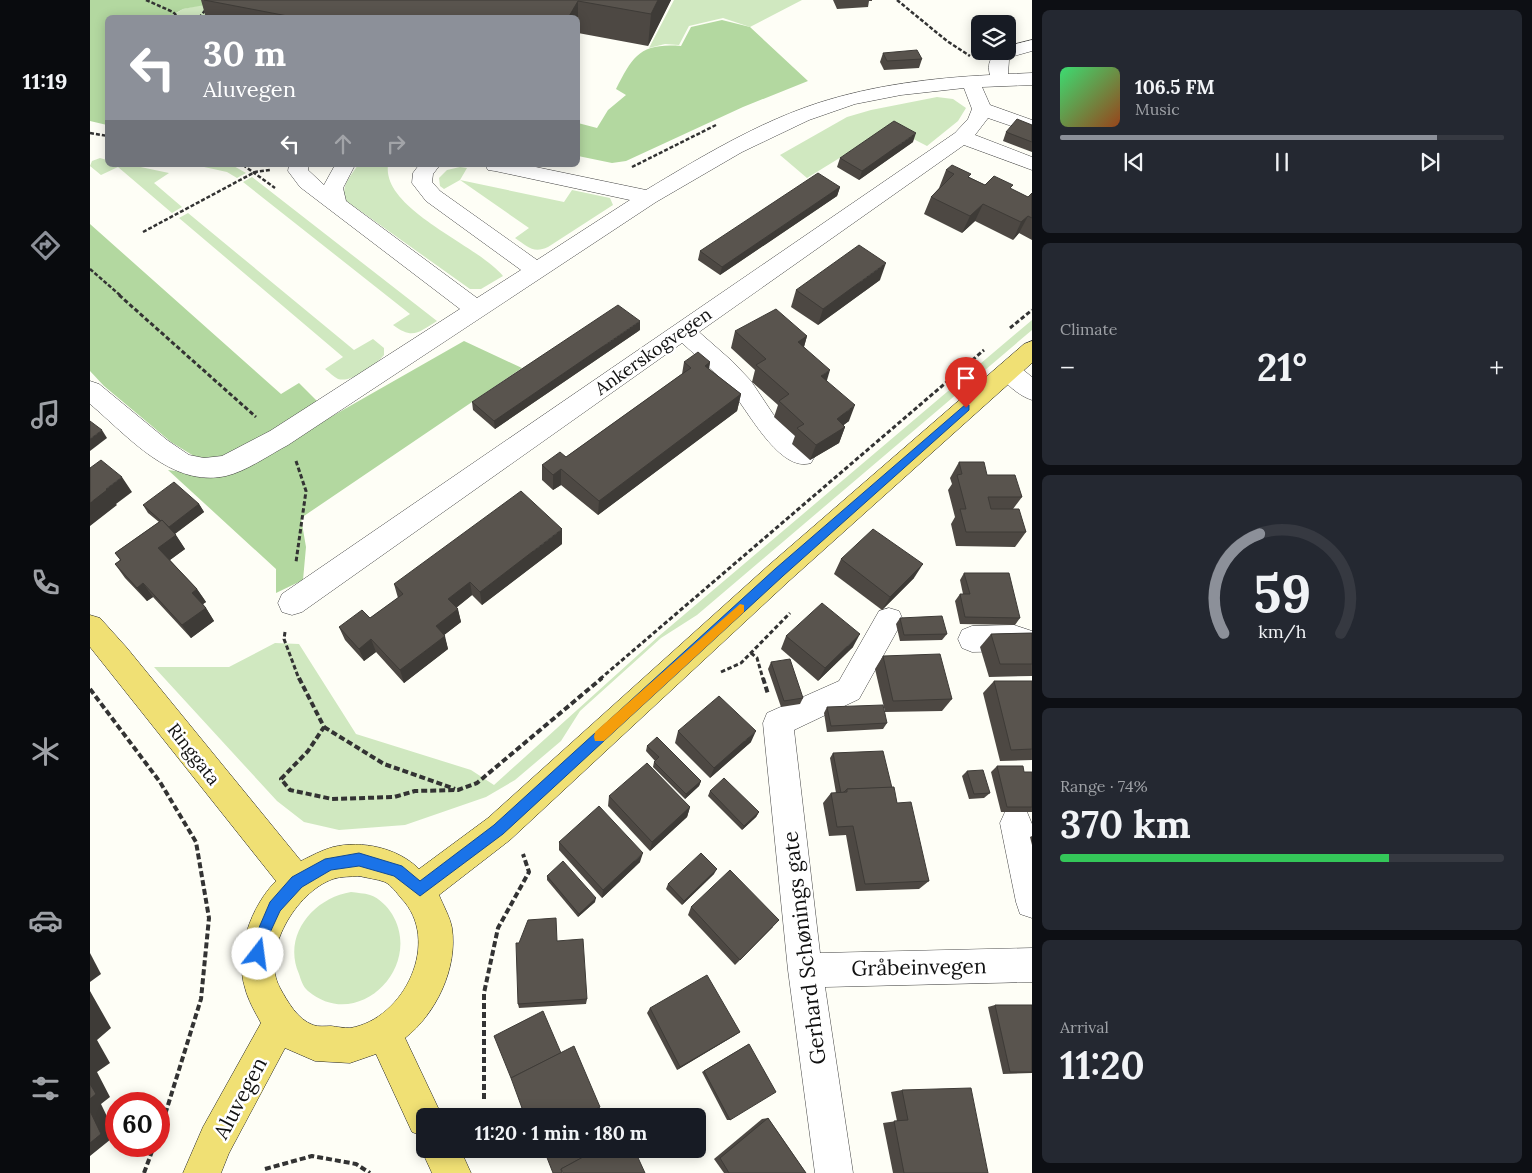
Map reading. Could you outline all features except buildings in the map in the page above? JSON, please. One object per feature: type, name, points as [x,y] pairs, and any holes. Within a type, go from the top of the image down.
[{"type":"main road","points":[[420,889],[499,829],[779,573],[1032,350]]},
{"type":"main road","name":"Ringgata","points":[[90,627],[117,657],[297,882]]},
{"type":"main road","points":[[359,860],[397,870],[420,889],[435,922],[436,954],[422,996],[398,1024],[385,1034],[364,1043],[331,1048],[306,1041],[280,1023],[261,986],[258,954],[262,937],[275,907],[297,882],[330,864],[359,860]]},
{"type":"main road","name":"Aluvegen","points":[[202,1173],[216,1140],[280,1023]]},
{"type":"main road","points":[[385,1034],[420,1108]]},
{"type":"main road","points":[[444,1158],[452,1173]]},
{"type":"street","points":[[1001,80],[998,72],[1000,58],[1008,52],[1032,45]]},
{"type":"street","points":[[90,390],[158,447],[183,464],[204,468],[226,466],[279,438],[535,269],[650,197],[698,168],[788,122],[826,107],[898,89],[971,82],[1032,79]]},
{"type":"street","points":[[971,82],[990,112],[1032,127]]},
{"type":"street","points":[[990,112],[1032,112]]},
{"type":"street","name":"Ankerskogvegen","points":[[292,603],[962,137],[977,121],[990,112]]},
{"type":"street","points":[[962,137],[1032,164]]},
{"type":"street","points":[[299,167],[298,171],[300,176],[476,309]]},
{"type":"street","points":[[338,206],[332,196],[332,188],[345,167]]},
{"type":"street","points":[[428,167],[423,173],[422,183],[433,196],[535,269]]},
{"type":"street","points":[[505,167],[650,197]]},
{"type":"street","points":[[683,331],[724,367],[742,387],[764,421],[802,456]]},
{"type":"street","points":[[1008,371],[1032,391]]},
{"type":"street","points":[[778,723],[849,690],[889,620]]},
{"type":"street","points":[[972,639],[1014,638],[1032,644]]},
{"type":"street","name":"Gerhard Schønings gate","points":[[778,723],[805,970],[834,1173]]},
{"type":"street","points":[[1016,823],[1032,902]]},
{"type":"street","name":"Gråbeinvegen","points":[[805,970],[1032,964]]},
{"type":"path","points":[[146,0],[176,15]]},
{"type":"path","points":[[898,0],[946,41],[971,57]]},
{"type":"path","points":[[201,15],[210,4]]},
{"type":"path","points":[[90,132],[105,135]]},
{"type":"path","points":[[143,232],[255,172],[246,167]]},
{"type":"path","points":[[90,269],[279,438]]},
{"type":"path","points":[[1010,329],[1032,310]]},
{"type":"path","points":[[281,779],[290,790],[332,799],[394,797],[415,791],[458,790],[477,783],[564,711],[676,612],[987,348]]},
{"type":"path","points":[[716,675],[741,663],[790,614]]},
{"type":"path","points":[[751,653],[757,658],[778,723]]},
{"type":"path","points":[[90,689],[160,782],[196,842],[209,918],[201,999],[170,1104]]},
{"type":"path","points":[[324,727],[384,764],[458,790]]},
{"type":"path","points":[[484,1099],[484,993],[498,928],[529,872],[523,853]]},
{"type":"path","points":[[265,1169],[312,1156],[356,1164],[370,1173]]},
{"type":"path","points":[[144,1173],[150,1157]]},
{"type":"green space","points":[[90,0],[232,0],[183,9],[172,15],[105,15],[105,125],[90,121]]},
{"type":"green space","points":[[674,0],[802,0],[750,27],[723,18],[689,26],[679,45],[665,44],[649,48]]},
{"type":"green space","points":[[205,4],[215,15],[174,15],[183,9]]},
{"type":"green space","points":[[722,20],[750,27],[808,81],[743,107],[626,161],[612,163],[580,156],[580,124],[597,128],[608,110],[626,95],[616,89],[633,60],[647,50],[656,47],[681,46],[691,27]]},
{"type":"green space","points":[[937,97],[953,99],[966,108],[958,121],[927,146],[890,127],[807,178],[780,155],[847,117],[871,110]]},
{"type":"green space","points":[[100,158],[105,159],[105,167],[118,167],[101,175],[90,166],[92,161]]},
{"type":"green space","points":[[118,167],[140,167],[169,173],[154,183],[182,207],[172,213]]},
{"type":"green space","points":[[204,167],[236,167],[246,173],[237,178],[227,172]]},
{"type":"green space","points":[[356,167],[388,167],[390,181],[400,197],[415,212],[491,264],[503,276],[481,289],[470,289],[345,200],[344,190],[349,177]]},
{"type":"green space","points":[[460,167],[467,168],[460,180],[444,189],[440,186],[439,178],[447,170]]},
{"type":"green space","points":[[252,177],[437,321],[416,333],[400,330],[393,325],[410,314],[243,182]]},
{"type":"green space","points":[[460,180],[564,202],[572,190],[610,198],[613,205],[548,247],[538,250],[527,246],[515,238],[529,228]]},
{"type":"green space","points":[[188,213],[354,350],[373,339],[384,348],[384,355],[370,368],[357,376],[344,380],[335,377],[325,369],[343,357],[179,218]]},
{"type":"green space","points":[[90,224],[281,394],[299,383],[320,404],[228,458],[197,458],[171,442],[104,386],[90,371]]},
{"type":"green space","points":[[1032,320],[1032,330],[697,615],[661,638],[580,711],[561,741],[515,780],[486,797],[405,825],[339,830],[304,822],[277,801],[154,667],[229,667],[275,643],[299,644],[356,734],[471,770],[494,785],[659,636]]},
{"type":"green space","points":[[464,341],[522,368],[301,518],[306,547],[303,580],[276,593],[276,569],[168,470],[214,476],[278,447]]},
{"type":"green space","points":[[351,892],[373,896],[388,908],[400,934],[399,954],[393,973],[381,988],[365,999],[347,1004],[327,1002],[308,991],[303,985],[295,960],[295,946],[298,933],[304,921],[313,911],[324,902]]},
{"type":"slow traffic","points":[[600,737],[740,609]]},
{"type":"route","points":[[258,954],[262,937],[275,907],[297,882],[330,864],[359,860],[397,870],[420,889],[499,829],[880,481],[966,408]]}]
